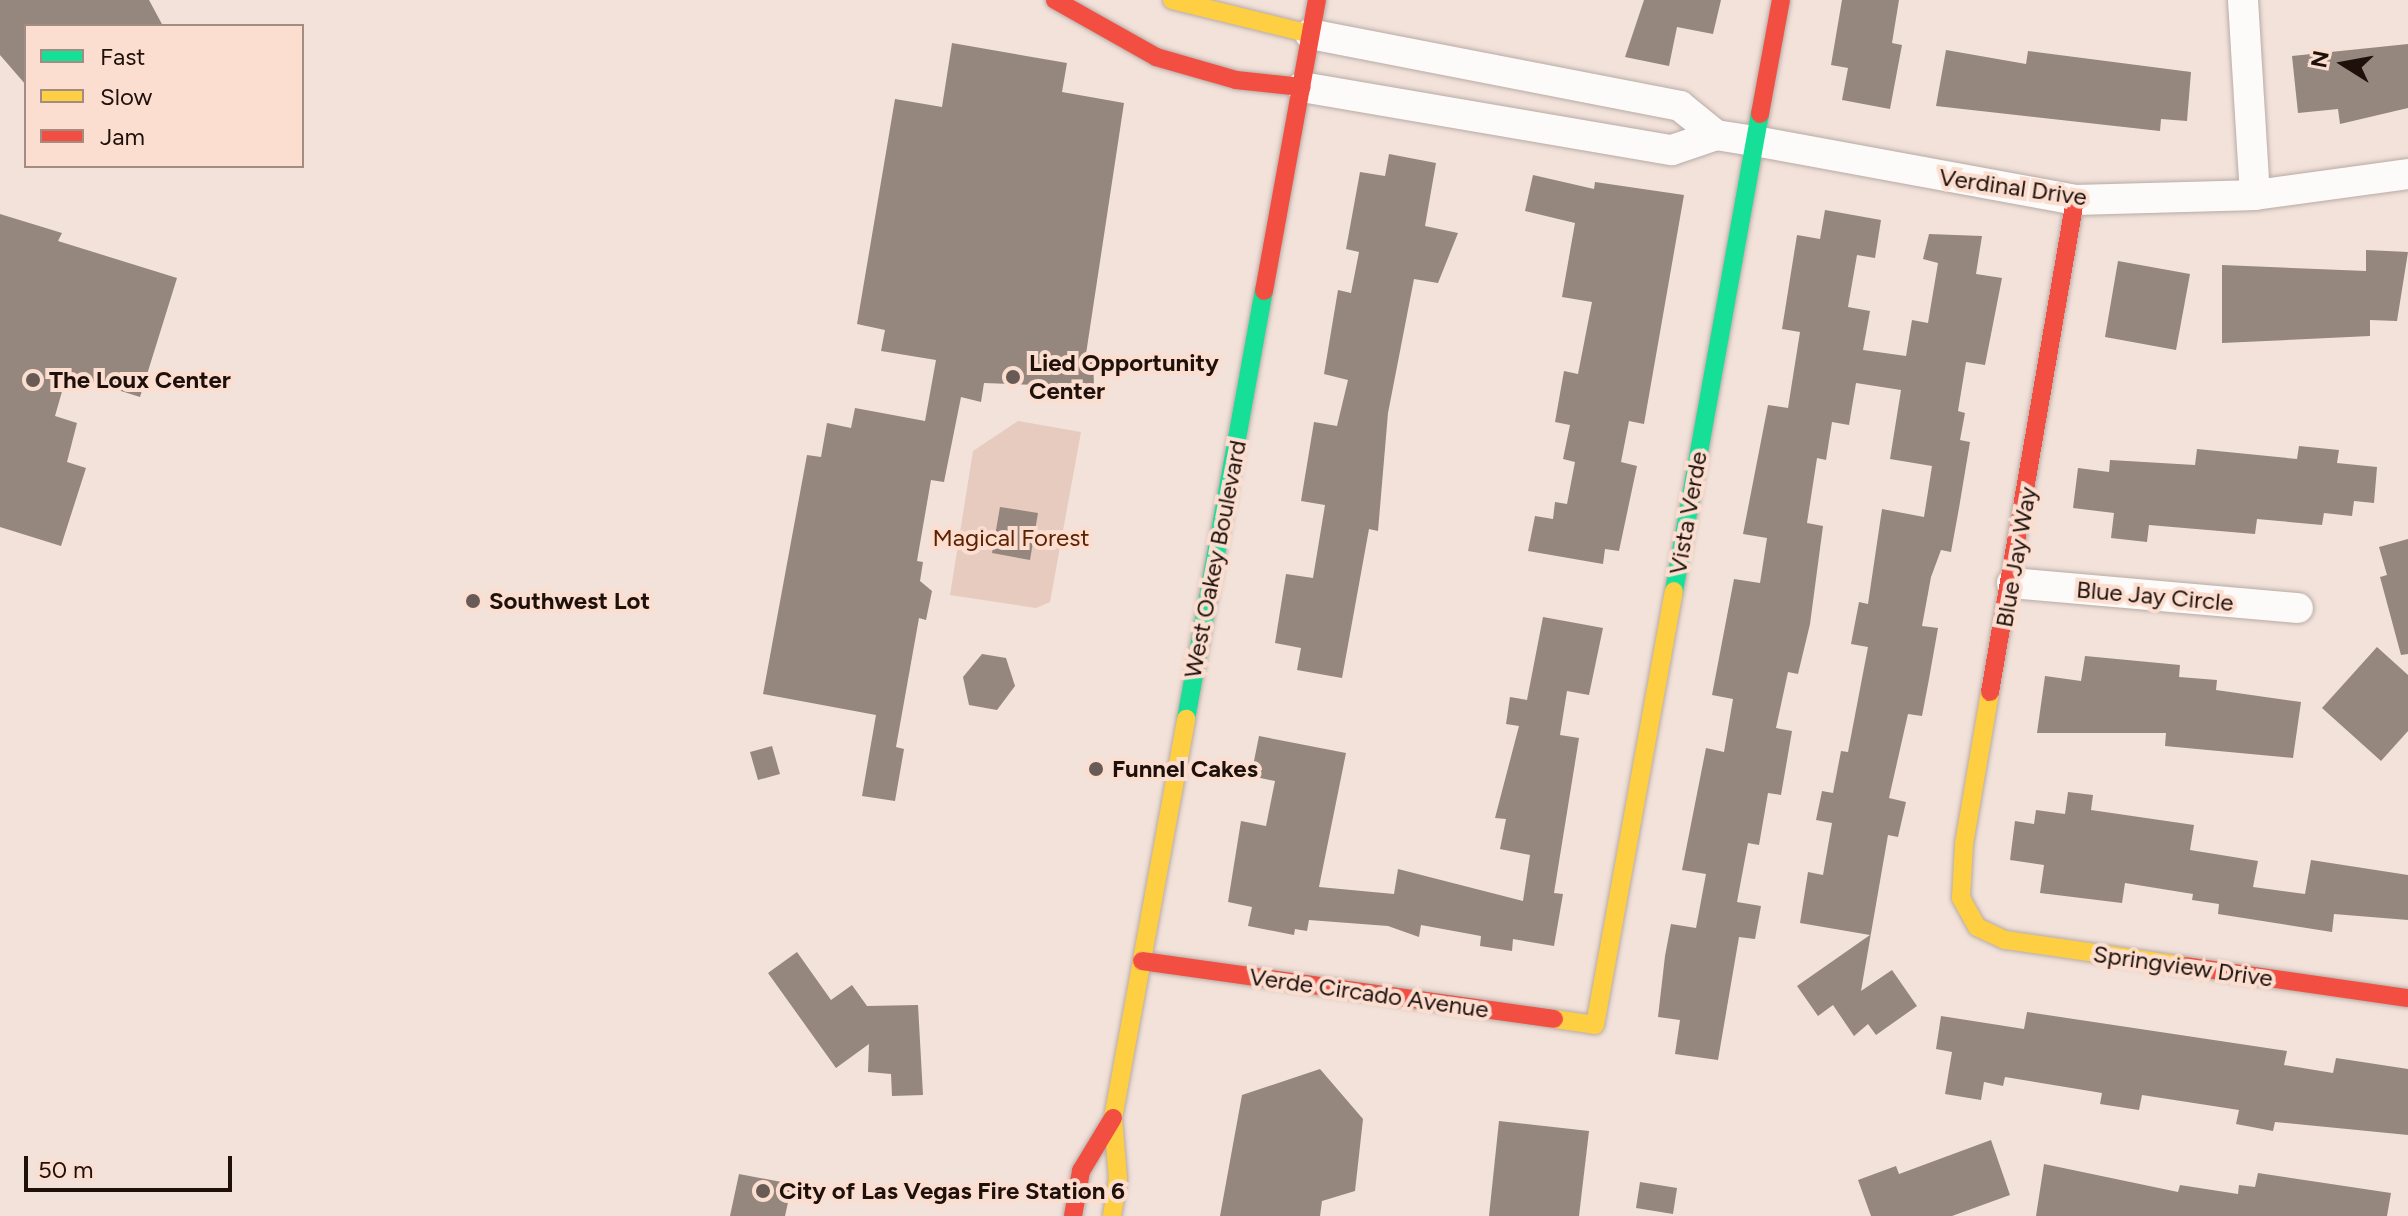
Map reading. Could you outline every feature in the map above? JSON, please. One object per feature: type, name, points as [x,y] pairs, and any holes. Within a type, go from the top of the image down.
[{"type":"street","points":[[1055,0],[1156,57],[1236,80],[1302,87]]},
{"type":"street","points":[[1172,0],[1310,34],[1680,106],[1716,135]]},
{"type":"street","name":"West Oakey Boulevard","points":[[1112,1216],[1118,1179],[1113,1118],[1317,0]]},
{"type":"street","name":"Vista Verde","points":[[1595,1025],[1781,0]]},
{"type":"street","points":[[2243,0],[2255,195]]},
{"type":"street","name":"Verdinal Drive","points":[[1302,87],[1672,150],[1716,135],[2075,200],[2255,195],[2408,174]]},
{"type":"street","name":"Blue Jay Way","points":[[1968,913],[1961,898],[1964,844],[2012,583],[2075,200]]},
{"type":"street","name":"Blue Jay Circle","points":[[2012,583],[2298,608]]},
{"type":"street","name":"Springview Drive","points":[[1968,913],[2005,940],[2408,998]]},
{"type":"street","name":"Verde Circado Avenue","points":[[1142,961],[1595,1025]]},
{"type":"street","name":"West Oakey Boulevard","points":[[1073,1216],[1081,1171],[1113,1118]]},
{"type":"green space","name":"Magical Forest","points":[[1018,421],[1081,432],[1050,602],[1036,608],[950,595],[973,451]]},
{"type":"building","points":[[0,0],[149,0],[162,24],[24,24],[24,83],[0,55]]},
{"type":"building","points":[[1644,0],[1721,0],[1713,34],[1677,27],[1669,66],[1625,57]]},
{"type":"building","points":[[1842,0],[1899,0],[1892,43],[1902,45],[1890,109],[1842,100],[1848,68],[1831,65]]},
{"type":"building","name":"Lied Opportunity Center","points":[[952,43],[1067,63],[1062,92],[1124,103],[1086,354],[1093,354],[1094,387],[984,383],[981,402],[961,397],[944,482],[931,480],[917,561],[923,562],[920,581],[932,591],[926,620],[919,618],[896,747],[904,749],[895,801],[862,796],[876,715],[763,694],[807,455],[821,457],[827,423],[851,428],[855,408],[925,421],[936,360],[881,351],[885,330],[857,324],[895,99],[942,107]]},
{"type":"building","points":[[2408,44],[2408,108],[2340,124],[2338,109],[2298,113],[2292,56]]},
{"type":"building","points":[[1946,50],[2026,64],[2028,51],[2191,72],[2187,121],[2161,119],[2160,131],[1936,106]]},
{"type":"building","points":[[1389,154],[1436,163],[1425,226],[1458,233],[1438,283],[1414,279],[1388,413],[1378,531],[1369,529],[1342,678],[1297,670],[1301,648],[1275,643],[1286,574],[1313,578],[1325,505],[1301,501],[1314,422],[1337,426],[1348,380],[1324,374],[1338,290],[1351,293],[1359,252],[1346,249],[1360,172],[1385,176]]},
{"type":"building","points":[[1533,175],[1594,189],[1595,182],[1684,195],[1644,424],[1629,421],[1621,462],[1637,466],[1619,551],[1605,549],[1603,564],[1528,551],[1535,516],[1553,519],[1555,502],[1567,504],[1575,462],[1563,459],[1570,425],[1555,422],[1564,371],[1578,374],[1592,302],[1562,297],[1575,223],[1525,211]]},
{"type":"building","points":[[1825,210],[1881,220],[1875,258],[1857,255],[1848,307],[1870,311],[1863,350],[1906,356],[1912,320],[1928,323],[1938,263],[1923,259],[1929,234],[1982,236],[1976,274],[2002,278],[1985,365],[1966,362],[1958,411],[1965,413],[1960,440],[1970,442],[1959,508],[1951,552],[1941,550],[1931,577],[1922,626],[1938,628],[1922,716],[1908,714],[1889,798],[1906,802],[1898,837],[1888,835],[1861,991],[1892,970],[1917,1006],[1876,1035],[1868,1024],[1854,1036],[1833,1005],[1818,1016],[1797,986],[1870,935],[1800,923],[1808,872],[1823,875],[1832,823],[1816,820],[1822,791],[1833,793],[1841,751],[1848,752],[1868,647],[1851,644],[1859,602],[1868,604],[1882,509],[1924,517],[1932,466],[1890,459],[1901,390],[1856,383],[1849,425],[1832,422],[1826,460],[1817,458],[1807,523],[1823,526],[1810,624],[1798,674],[1788,672],[1776,728],[1792,731],[1781,795],[1768,793],[1759,845],[1748,843],[1737,902],[1761,906],[1755,939],[1739,937],[1718,1060],[1675,1054],[1680,1020],[1658,1017],[1665,956],[1671,924],[1696,928],[1706,874],[1682,870],[1706,748],[1724,752],[1733,699],[1712,695],[1734,579],[1760,583],[1767,538],[1743,534],[1768,405],[1788,408],[1800,332],[1782,329],[1797,235],[1820,239]]},
{"type":"building","name":"The Loux Center","points":[[0,214],[62,233],[58,241],[177,278],[140,397],[67,374],[55,416],[77,423],[67,462],[86,468],[61,546],[0,527]]},
{"type":"building","points":[[2366,250],[2408,252],[2397,321],[2370,320],[2370,336],[2222,343],[2222,265],[2366,271]]},
{"type":"building","points":[[2118,261],[2190,274],[2176,350],[2105,337]]},
{"type":"building","points":[[2299,446],[2339,450],[2337,463],[2377,467],[2374,503],[2354,501],[2352,516],[2324,513],[2322,525],[2257,519],[2255,534],[2149,525],[2147,542],[2111,538],[2114,513],[2073,508],[2078,468],[2109,472],[2110,460],[2195,465],[2197,449],[2297,459]]},
{"type":"building","points":[[1000,507],[1038,513],[1030,560],[992,553]]},
{"type":"building","points":[[2408,539],[2408,654],[2401,655],[2380,577],[2387,575],[2379,547]]},
{"type":"building","points":[[1543,617],[1603,628],[1589,695],[1567,691],[1560,735],[1579,738],[1554,893],[1563,894],[1554,946],[1513,939],[1512,951],[1480,946],[1481,936],[1421,925],[1419,937],[1388,926],[1309,920],[1307,931],[1295,929],[1294,935],[1248,926],[1252,907],[1228,902],[1241,821],[1266,826],[1275,781],[1251,776],[1259,736],[1346,753],[1319,887],[1394,894],[1398,869],[1523,901],[1530,855],[1500,849],[1506,819],[1495,818],[1519,726],[1506,724],[1510,697],[1527,700]]},
{"type":"building","points":[[2377,647],[2408,675],[2408,731],[2381,761],[2322,708]]},
{"type":"building","points":[[982,654],[1006,658],[1015,686],[997,710],[969,705],[963,677]]},
{"type":"building","points":[[2085,656],[2180,665],[2179,677],[2217,680],[2216,690],[2301,702],[2293,758],[2165,746],[2166,733],[2037,733],[2045,676],[2081,681]]},
{"type":"building","points":[[772,746],[780,774],[758,780],[750,752]]},
{"type":"building","points":[[2068,792],[2093,795],[2091,810],[2194,825],[2190,850],[2258,861],[2253,887],[2305,894],[2311,860],[2408,875],[2408,920],[2334,914],[2332,932],[2218,914],[2219,904],[2192,900],[2193,894],[2125,883],[2122,903],[2040,893],[2044,865],[2010,860],[2015,821],[2034,824],[2036,810],[2065,814]]},
{"type":"building","points":[[797,952],[831,1000],[852,985],[867,1006],[918,1005],[923,1095],[892,1096],[891,1074],[868,1072],[869,1044],[836,1068],[768,973]]},
{"type":"building","points":[[2027,1012],[2287,1051],[2284,1065],[2333,1073],[2336,1058],[2408,1069],[2408,1135],[2275,1122],[2273,1131],[2236,1124],[2239,1110],[2142,1095],[2139,1110],[2100,1104],[2102,1093],[2005,1077],[2003,1086],[1984,1082],[1981,1100],[1945,1094],[1952,1052],[1936,1049],[1941,1016],[2024,1029]]},
{"type":"building","points":[[1320,1069],[1363,1119],[1355,1191],[1322,1201],[1320,1216],[1220,1216],[1242,1095]]},
{"type":"building","points":[[1499,1121],[1589,1131],[1579,1216],[1489,1216]]},
{"type":"building","points":[[1991,1140],[2010,1195],[1952,1216],[1871,1216],[1858,1180],[1896,1166],[1899,1174]]},
{"type":"building","points":[[2044,1164],[2178,1192],[2180,1185],[2238,1194],[2239,1185],[2255,1187],[2258,1173],[2391,1193],[2387,1216],[2036,1216]]},
{"type":"building","name":"City of Las Vegas Fire Station 6","points":[[739,1174],[792,1184],[785,1216],[730,1216]]},
{"type":"building","points":[[1640,1182],[1677,1188],[1673,1214],[1636,1208]]},
{"type":"traffic: fast","points":[[1674,591],[1760,114]]},
{"type":"traffic: fast","points":[[1186,719],[1264,291]]},
{"type":"traffic: slow","points":[[1172,0],[1310,34]]},
{"type":"traffic: slow","points":[[1554,1019],[1595,1025],[1674,591]]},
{"type":"traffic: slow","points":[[1990,692],[1964,844],[1961,898],[1977,927],[2005,940],[2185,966]]},
{"type":"traffic: slow","points":[[1112,1216],[1118,1179],[1113,1118],[1186,719]]},
{"type":"traffic: jam","points":[[1055,0],[1156,57],[1236,80],[1302,87]]},
{"type":"traffic: jam","points":[[1264,291],[1317,0]]},
{"type":"traffic: jam","points":[[1760,114],[1781,0]]},
{"type":"traffic: jam","points":[[1990,692],[2075,200]]},
{"type":"traffic: jam","points":[[1142,961],[1554,1019]]},
{"type":"traffic: jam","points":[[2185,966],[2408,998]]},
{"type":"traffic: jam","points":[[1073,1216],[1081,1171],[1113,1118]]},
{"type":"place","name":"Lied Opportunity Center","points":[[1013,377]]},
{"type":"place","name":"The Loux Center","points":[[33,380]]},
{"type":"place","name":"Southwest Lot","points":[[473,601]]},
{"type":"place","name":"Funnel Cakes","points":[[1096,769]]},
{"type":"place","name":"City of Las Vegas Fire Station 6","points":[[763,1191]]}]
